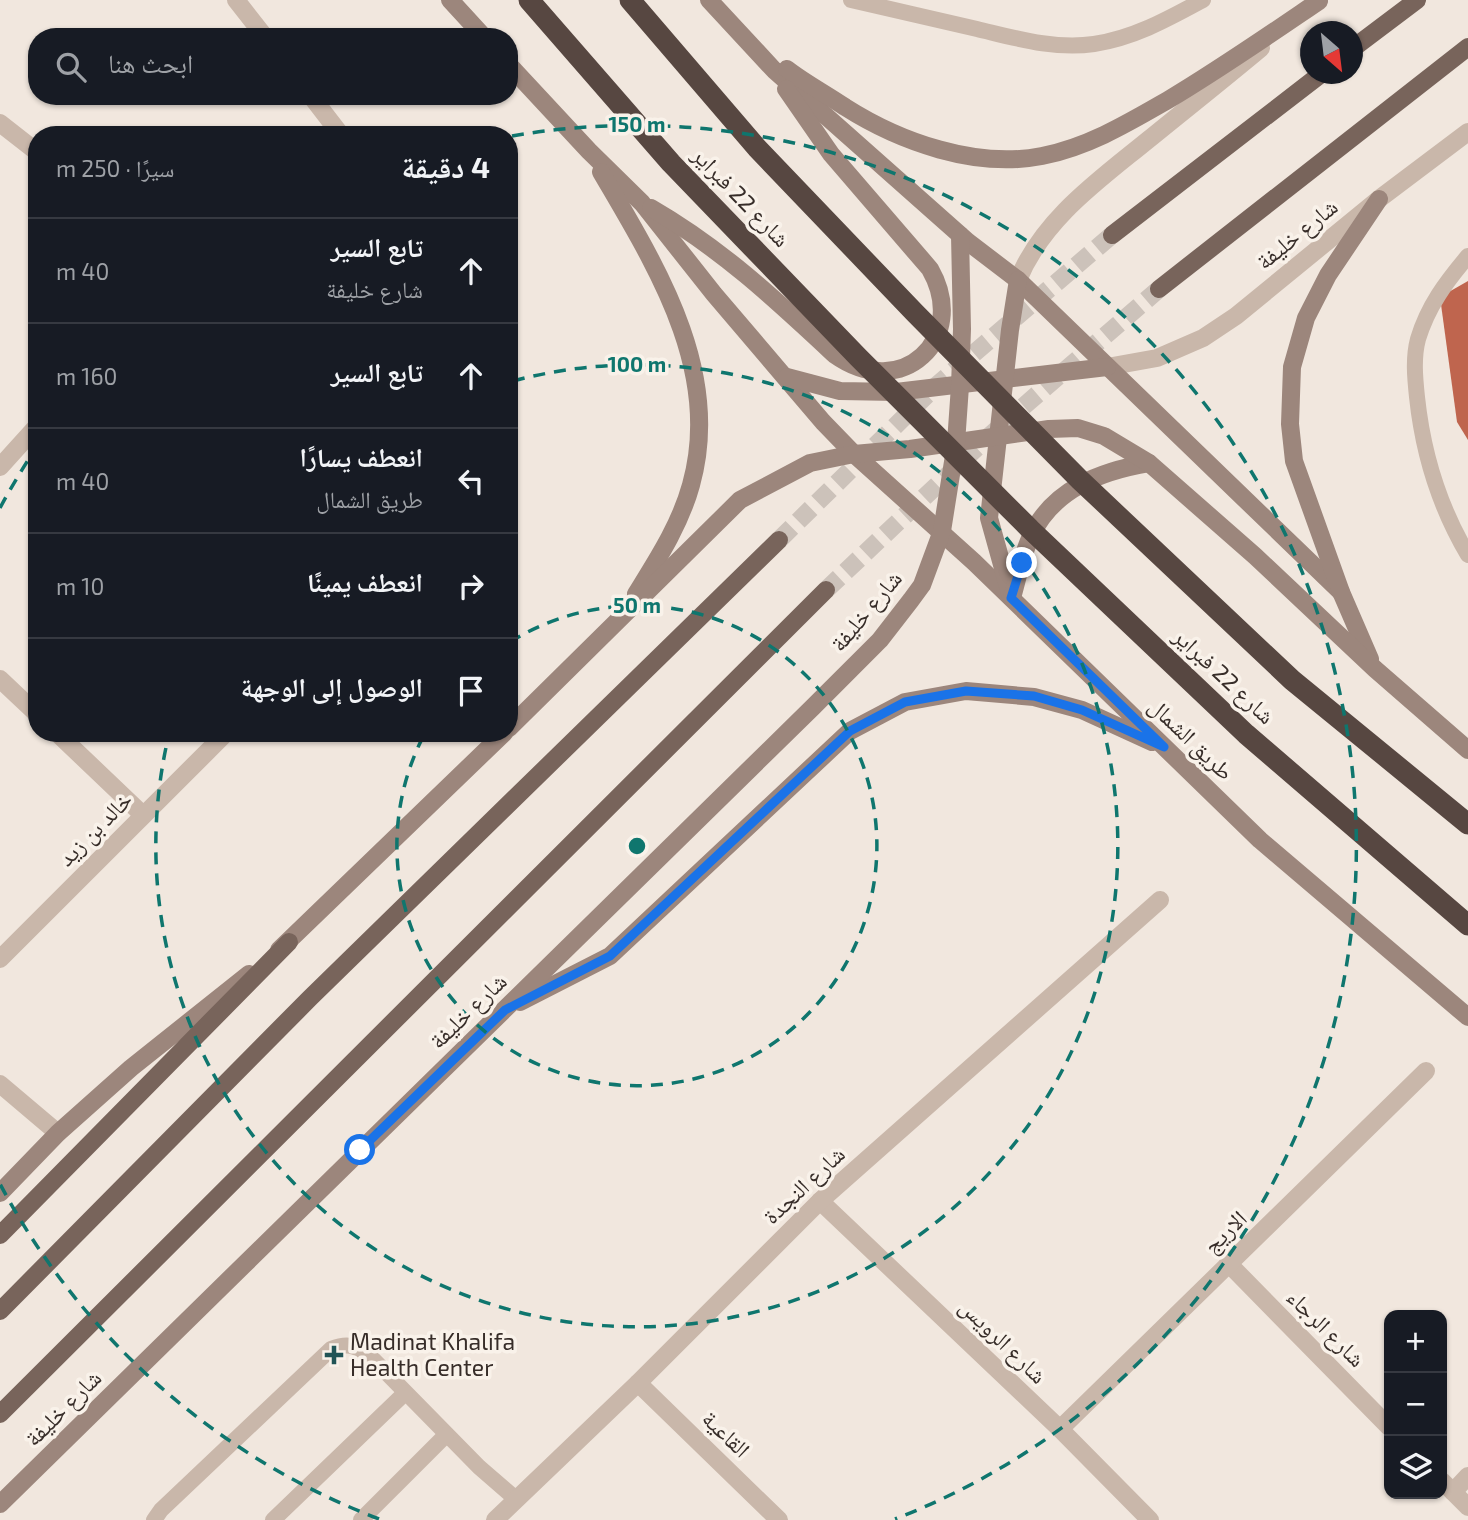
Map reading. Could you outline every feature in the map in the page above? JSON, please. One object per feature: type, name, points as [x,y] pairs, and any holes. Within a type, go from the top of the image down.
[{"type":"highway","name":"شارع 22 فبراير","points":[[529,0],[671,163],[858,357],[1030,529],[1246,734],[1468,925]]},
{"type":"highway","name":"شارع 22 فبراير","points":[[630,0],[757,148],[1080,480],[1292,680],[1468,824]]},
{"type":"main road","points":[[450,0],[476,28]]},
{"type":"main road","points":[[709,0],[774,70],[960,234],[1018,280],[1340,592]]},
{"type":"main road","points":[[1363,42],[1417,0]]},
{"type":"main road","points":[[723,15],[793,74],[861,117],[906,140],[944,151],[991,158],[1040,156],[1085,144],[1123,126],[1203,79],[1320,1]]},
{"type":"main road","name":"شارع خليفة","points":[[1159,289],[1468,47]]},
{"type":"main road","points":[[642,203],[718,250],[849,365],[874,372],[900,369],[915,362],[928,350],[937,335],[942,318],[943,301],[939,285],[930,269],[831,154],[774,70]]},
{"type":"main road","points":[[518,75],[642,203],[714,294],[787,377],[840,391],[865,393],[960,386],[1107,367]]},
{"type":"main road","points":[[1112,235],[1308,84]]},
{"type":"main road","points":[[589,151],[638,236],[681,324],[693,365],[700,407],[699,443],[691,485],[676,525],[619,621]]},
{"type":"main road","points":[[1375,669],[1340,592],[1294,461],[1290,425],[1292,367],[1306,318],[1328,275],[1378,199]]},
{"type":"main road","points":[[942,531],[956,443],[960,386],[960,234]]},
{"type":"main road","points":[[1011,598],[989,518],[1018,280]]},
{"type":"main road","name":"طريق الشمال","points":[[787,377],[823,422],[854,454],[942,531],[1260,840],[1468,1017]]},
{"type":"main road","points":[[518,719],[740,500],[810,463],[854,454],[1049,429],[1078,428],[1104,436],[1149,463],[1255,555],[1375,669],[1468,750]]},
{"type":"main road","points":[[1011,598],[1031,536],[1047,509],[1077,486],[1097,475],[1149,463]]},
{"type":"main road","name":"شارع خليفة","points":[[0,1504],[880,640],[922,585],[942,531]]},
{"type":"main road","points":[[0,1311],[310,998],[779,540]]},
{"type":"main road","name":"شارع خليفة","points":[[0,1414],[825,590]]},
{"type":"main road","points":[[505,1010],[610,956],[850,731],[905,702],[966,691],[1034,696],[1082,710],[1164,747]]},
{"type":"main road","points":[[0,1235],[289,943],[495,742]]},
{"type":"main road","points":[[0,1193],[58,1133],[131,1068],[289,943]]},
{"type":"street","points":[[236,0],[258,28]]},
{"type":"street","points":[[1018,280],[1028,256],[1044,234],[1087,190],[1320,1]]},
{"type":"street","points":[[318,105],[334,126]]},
{"type":"street","points":[[0,123],[28,145]]},
{"type":"street","name":"شارع خليفة","points":[[1107,367],[1157,358],[1203,338],[1236,316],[1378,199],[1468,132]]},
{"type":"street","points":[[0,467],[28,436]]},
{"type":"street","points":[[0,679],[28,705]]},
{"type":"street","points":[[66,742],[143,815]]},
{"type":"street","name":"خالد بن زيد","points":[[0,959],[217,742]]},
{"type":"street","name":"شارع النجدة","points":[[495,1520],[638,1383],[821,1200],[1160,900]]},
{"type":"street","name":"الاريج","points":[[1060,1429],[1426,1071]]},
{"type":"street","points":[[0,1084],[58,1133]]},
{"type":"street","name":"شارع الرويس","points":[[821,1200],[1060,1429],[1150,1520]]},
{"type":"street","name":"شارع الرجاء","points":[[1228,1263],[1384,1422]]},
{"type":"street","name":"القاعية","points":[[638,1383],[779,1520]]},
{"type":"street","points":[[1468,1476],[1447,1486],[1468,1507]]},
{"type":"lane","points":[[851,0],[1028,41],[1060,45],[1092,44],[1123,38],[1153,27],[1203,0]]},
{"type":"lane","points":[[1468,256],[1442,286],[1426,316],[1417,341],[1414,369],[1420,429],[1436,489],[1468,555]]},
{"type":"lane","points":[[154,1520],[331,1349],[345,1344],[368,1354],[446,1435],[516,1499]]},
{"type":"lane","points":[[272,1520],[405,1393]]},
{"type":"lane","points":[[361,1520],[446,1435]]},
{"type":"building","points":[[1468,281],[1468,440],[1457,422],[1440,297]]},
{"type":"tunnel","points":[[779,540],[937,385],[1112,235]]},
{"type":"tunnel","points":[[826,590],[987,438],[1159,289]]},
{"type":"place","name":"Madinat Khalifa Health Center","points":[[334,1355]]},
{"type":"route","points":[[360,1150],[505,1010],[610,956],[850,731],[905,702],[966,691],[1034,696],[1082,710],[1164,747],[1011,598],[1022,563]]}]
